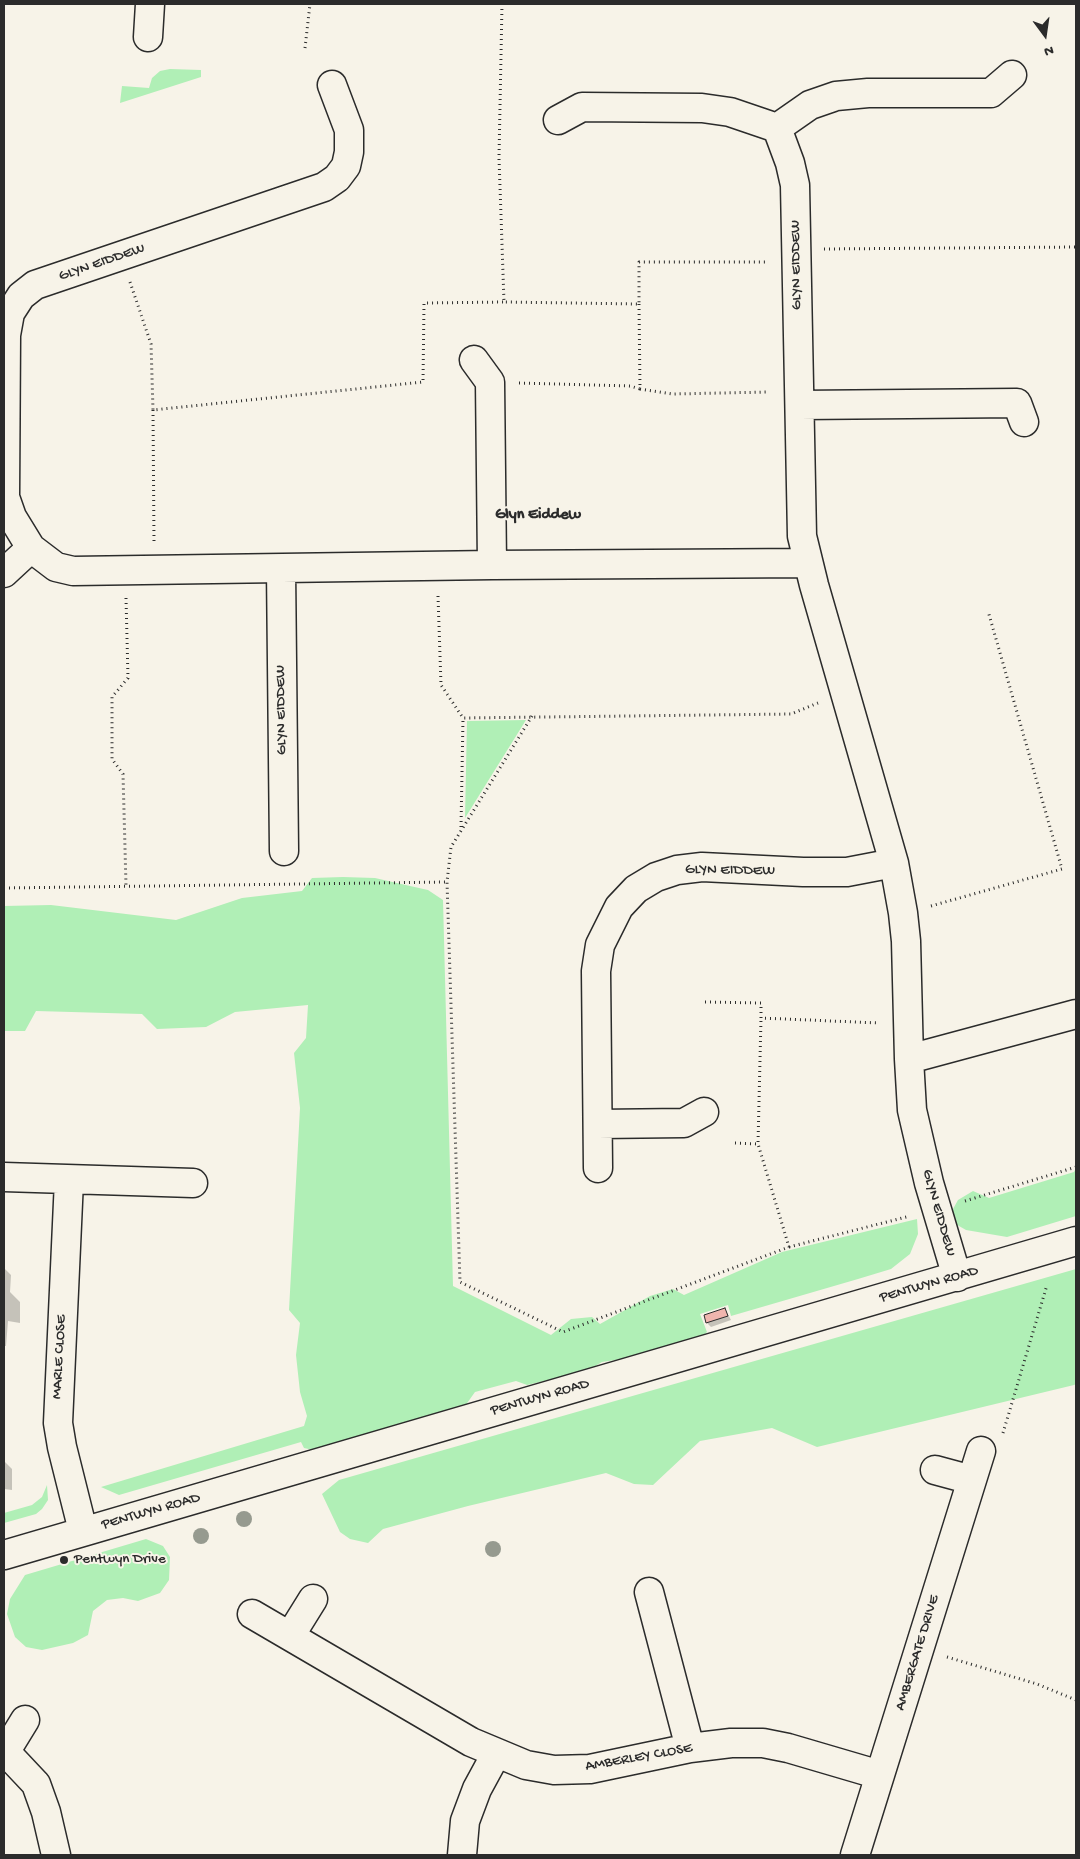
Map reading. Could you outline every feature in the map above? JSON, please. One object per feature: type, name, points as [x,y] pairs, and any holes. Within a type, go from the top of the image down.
[{"type":"street","points":[[148,37],[150,4]]},
{"type":"street","points":[[558,120],[582,106],[702,108],[730,112],[777,128],[810,106],[836,96],[868,93],[991,93],[1012,75]]},
{"type":"street","name":"GLYN EIDDEW","points":[[332,85],[349,130],[349,152],[346,166],[337,178],[324,187],[36,285],[21,296],[10,313],[6,335],[5,496],[12,517],[31,548],[56,567],[73,571],[125,572],[492,565],[808,563]]},
{"type":"street","name":"GLYN EIDDEW","points":[[777,128],[790,162],[795,185],[801,512],[808,563],[894,863],[904,913],[907,1024],[912,1110],[957,1277]]},
{"type":"street","points":[[474,360],[490,382],[492,565]]},
{"type":"street","points":[[800,398],[1017,404],[1024,422]]},
{"type":"street","points":[[4,573],[31,548]]},
{"type":"street","name":"GLYN EIDDEW","points":[[281,569],[284,852]]},
{"type":"street","name":"GLYN EIDDEW","points":[[598,1168],[596,971],[600,946],[619,907],[636,889],[656,877],[677,870],[702,868],[838,872],[894,863]]},
{"type":"street","points":[[909,1059],[1076,1014]]},
{"type":"street","points":[[598,1124],[684,1123],[704,1112]]},
{"type":"street","points":[[4,1178],[193,1183]]},
{"type":"street","name":"MARLE CLOSE","points":[[69,1180],[58,1423],[83,1532]]},
{"type":"street","name":"PENTWYN ROAD","points":[[4,1555],[1076,1241]]},
{"type":"street","name":"AMBERGATE DRIVE","points":[[855,1855],[982,1451]]},
{"type":"street","points":[[936,1470],[972,1480]]},
{"type":"street","points":[[649,1592],[690,1748]]},
{"type":"street","points":[[290,1636],[313,1599]]},
{"type":"street","name":"AMBERLEY CLOSE","points":[[252,1614],[462,1737],[496,1754],[526,1765],[554,1770],[590,1769],[690,1748],[731,1743],[763,1743],[788,1748],[880,1775]]},
{"type":"street","points":[[25,1720],[5,1750],[36,1784],[46,1812],[56,1855]]},
{"type":"street","points":[[462,1855],[465,1821],[477,1789],[496,1754]]},
{"type":"path","points":[[305,48],[310,4]]},
{"type":"path","points":[[502,4],[499,158],[504,302]]},
{"type":"path","points":[[640,389],[639,262],[1076,247]]},
{"type":"path","points":[[120,256],[151,344],[154,571]]},
{"type":"path","points":[[153,410],[423,382],[424,303],[639,304]]},
{"type":"path","points":[[490,382],[630,386],[673,394],[800,398]]},
{"type":"path","points":[[438,566],[441,685],[463,718],[461,828]]},
{"type":"path","points":[[125,572],[128,678],[112,697],[112,759],[123,774],[126,886]]},
{"type":"path","points":[[904,913],[1062,869],[988,610]]},
{"type":"path","points":[[463,718],[791,714],[844,693]]},
{"type":"path","points":[[532,716],[451,847],[447,882],[460,1282],[563,1332],[789,1247],[912,1216]]},
{"type":"path","points":[[4,888],[447,882]]},
{"type":"path","points":[[705,1002],[761,1003],[758,1144],[789,1247]]},
{"type":"path","points":[[761,1018],[907,1024]]},
{"type":"path","points":[[734,1143],[758,1144]]},
{"type":"path","points":[[957,1204],[1076,1167]]},
{"type":"path","points":[[982,1451],[999,1448],[1047,1285]]},
{"type":"path","points":[[919,1649],[1038,1684],[1076,1700]]},
{"type":"green space","points":[[170,69],[201,70],[201,77],[120,103],[122,86],[149,88],[152,78],[160,71]]},
{"type":"green space","points":[[526,720],[465,818],[467,721]]},
{"type":"green space","points":[[312,878],[375,878],[428,890],[443,900],[453,1286],[551,1335],[571,1319],[592,1317],[600,1324],[650,1296],[673,1289],[684,1295],[782,1252],[917,1219],[918,1234],[910,1254],[891,1269],[731,1316],[728,1305],[700,1314],[707,1332],[699,1340],[635,1357],[602,1362],[587,1371],[527,1385],[516,1381],[475,1392],[465,1406],[322,1452],[304,1448],[301,1442],[119,1495],[101,1487],[304,1426],[307,1416],[300,1392],[296,1355],[300,1323],[289,1310],[300,1108],[294,1053],[306,1038],[308,1005],[235,1012],[206,1027],[157,1029],[142,1014],[36,1011],[25,1031],[4,1031],[4,906],[51,905],[176,920],[242,898],[302,891]]},
{"type":"green space","points":[[1076,1168],[1076,1216],[1007,1237],[966,1230],[952,1222],[953,1209],[958,1200],[973,1191],[989,1198],[1074,1172]]},
{"type":"green space","points":[[1076,1269],[1076,1384],[1074,1385],[817,1447],[772,1428],[700,1441],[653,1485],[634,1484],[606,1473],[468,1506],[383,1529],[368,1543],[350,1539],[340,1532],[322,1494],[339,1480]]},
{"type":"green space","points":[[47,1485],[48,1500],[42,1509],[36,1514],[4,1523],[4,1513],[32,1505],[42,1497]]},
{"type":"green space","points":[[146,1539],[163,1546],[170,1557],[169,1580],[160,1593],[138,1601],[123,1598],[107,1600],[93,1611],[88,1635],[73,1643],[42,1650],[26,1647],[15,1637],[7,1614],[10,1599],[25,1575]]},
{"type":"building","points":[[725,1308],[728,1316],[706,1323],[704,1315]]},
{"type":"place","name":"Pentwyn Drive","points":[[64,1560]]},
{"type":"district","name":"Glyn Eiddew","points":[[538,516]]}]
